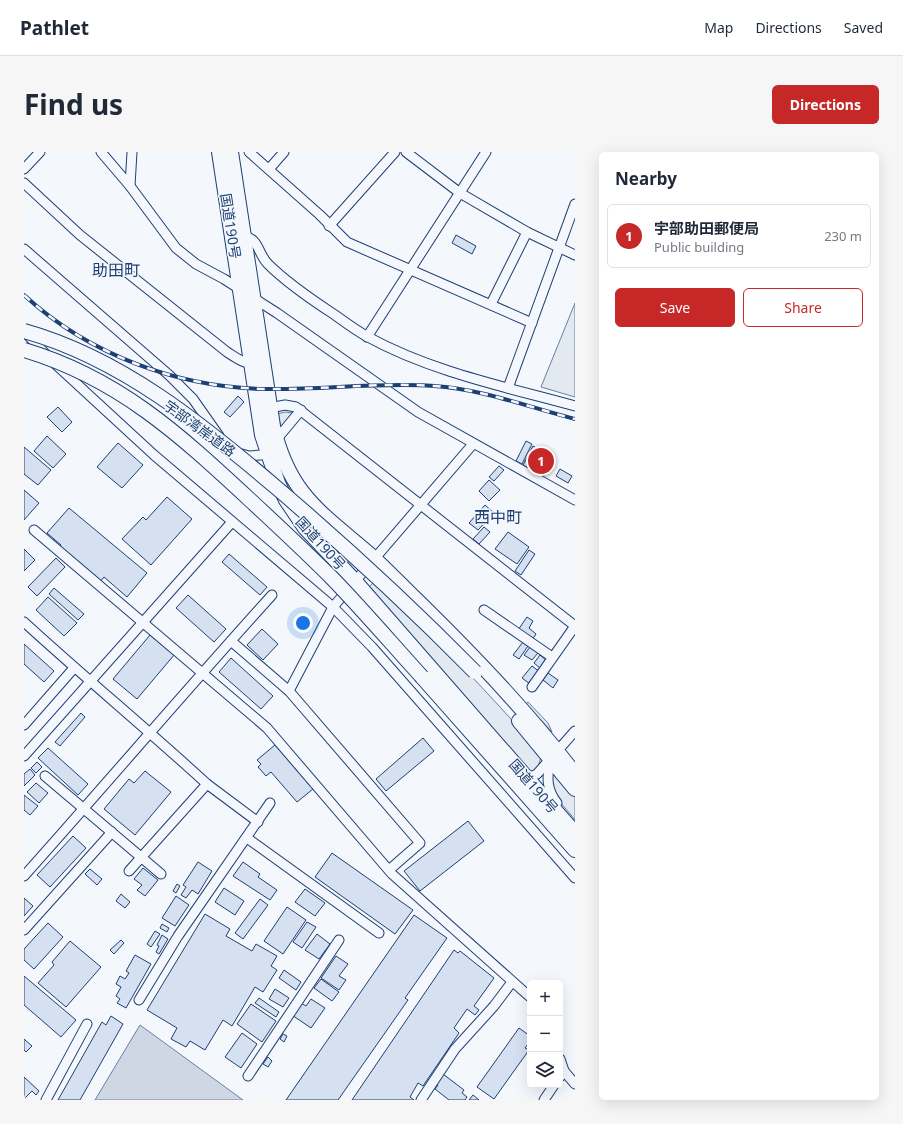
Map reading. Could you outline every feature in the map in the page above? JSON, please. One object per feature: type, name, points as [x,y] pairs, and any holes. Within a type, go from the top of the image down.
[{"type":"highway","name":"国道190号","points":[[219,152],[247,294],[257,363],[262,435],[275,449],[293,480],[316,509],[375,559],[426,610],[503,689],[554,755],[575,774]]},
{"type":"highway","name":"国道190号","points":[[231,152],[243,236],[247,294]]},
{"type":"highway","name":"宇部湾岸道路","points":[[24,331],[70,346],[102,362],[137,383],[189,418],[241,457],[356,557],[475,672],[554,755]]},
{"type":"highway","name":"宇部湾岸道路","points":[[24,350],[63,363],[108,385],[143,408],[209,462],[333,579],[575,850]]},
{"type":"highway","name":"国道190号","points":[[257,363],[269,408],[278,483],[294,514],[305,528],[355,581],[575,834]]},
{"type":"highway","points":[[554,755],[575,789]]},
{"type":"street","points":[[24,169],[40,152]]},
{"type":"street","points":[[101,152],[130,186],[176,248],[196,264],[247,294],[418,412],[575,500]]},
{"type":"street","points":[[130,186],[132,152]]},
{"type":"street","points":[[249,152],[320,215],[329,226],[347,242],[532,323]]},
{"type":"street","points":[[269,169],[284,152]]},
{"type":"street","points":[[329,226],[395,152]]},
{"type":"street","points":[[406,152],[460,193],[527,232],[575,255]]},
{"type":"street","points":[[367,337],[409,269],[486,152]]},
{"type":"street","points":[[24,183],[80,236],[227,352],[257,363]]},
{"type":"street","points":[[508,388],[575,204]]},
{"type":"street","points":[[491,304],[527,232]]},
{"type":"street","points":[[243,236],[251,238],[257,243],[266,263],[277,272],[367,337],[421,362],[575,406]]},
{"type":"street","points":[[24,249],[169,375],[193,399],[220,438],[232,452],[250,456],[275,449],[301,410]]},
{"type":"street","points":[[24,331],[52,361],[120,423],[232,522],[333,607],[372,647],[575,878]]},
{"type":"street","points":[[269,408],[285,405],[296,407],[301,410],[575,626],[532,687]]},
{"type":"street","points":[[289,691],[333,607],[473,444]]},
{"type":"street","points":[[24,756],[232,522]]},
{"type":"street","points":[[34,530],[142,623],[268,728],[389,870],[527,994]]},
{"type":"street","points":[[24,876],[151,733],[202,672],[272,595]]},
{"type":"street","points":[[484,610],[552,657]]},
{"type":"street","points":[[24,622],[74,668],[151,733],[207,784],[258,822]]},
{"type":"street","points":[[231,641],[289,691],[420,843],[389,870]]},
{"type":"street","points":[[24,725],[74,668]]},
{"type":"street","points":[[508,774],[517,779],[528,780],[537,774],[574,733]]},
{"type":"street","points":[[554,755],[547,776],[550,794],[575,827]]},
{"type":"street","points":[[45,776],[161,874]]},
{"type":"street","points":[[129,871],[207,784]]},
{"type":"street","points":[[139,1000],[178,936],[270,803]]},
{"type":"street","points":[[24,930],[112,832]]},
{"type":"street","points":[[246,838],[379,933]]},
{"type":"street","points":[[248,1076],[340,940]]},
{"type":"street","points":[[421,1100],[455,1048],[494,1006],[512,982]]},
{"type":"street","points":[[46,1100],[87,1024]]},
{"type":"street","points":[[563,1075],[575,1084]]},
{"type":"street","points":[[544,1100],[552,1088]]},
{"type":"shaded area","points":[[575,303],[575,397],[541,387]]},
{"type":"shaded area","points":[[285,412],[292,413],[293,416],[282,430],[277,414]]},
{"type":"shaded area","points":[[375,581],[461,665],[542,754],[537,770],[529,773],[368,588]]},
{"type":"shaded area","points":[[528,702],[548,723],[552,732],[526,704]]},
{"type":"shaded area","points":[[552,766],[575,794],[575,820],[556,796],[552,784]]},
{"type":"shaded area","points":[[140,1025],[243,1100],[95,1100]]},
{"type":"building","points":[[456,235],[476,246],[472,254],[452,243]]},
{"type":"building","points":[[238,396],[244,402],[230,417],[224,412]]},
{"type":"building","points":[[58,407],[72,422],[62,432],[47,417]]},
{"type":"building","points":[[47,436],[66,454],[53,468],[34,451]]},
{"type":"building","points":[[526,441],[532,444],[522,464],[516,461]]},
{"type":"building","points":[[118,443],[143,465],[122,488],[97,467]]},
{"type":"building","points":[[533,446],[538,449],[528,468],[523,465]]},
{"type":"building","points":[[24,447],[51,470],[38,485],[24,474]]},
{"type":"building","points":[[541,452],[549,457],[541,470],[533,465]]},
{"type":"building","points":[[499,466],[504,470],[494,481],[489,477]]},
{"type":"building","points":[[560,469],[572,476],[568,483],[556,476]]},
{"type":"building","points":[[489,480],[500,490],[489,501],[479,491]]},
{"type":"building","points":[[24,490],[39,503],[24,520]]},
{"type":"building","points":[[167,497],[192,519],[151,565],[122,539],[143,517],[146,520]]},
{"type":"building","points":[[485,505],[494,513],[478,530],[469,523]]},
{"type":"building","points":[[69,508],[147,573],[127,597],[104,577],[100,582],[59,548],[61,545],[47,533]]},
{"type":"building","points":[[484,527],[490,532],[479,544],[473,539]]},
{"type":"building","points":[[508,532],[529,547],[517,564],[495,549]]},
{"type":"building","points":[[24,549],[35,560],[24,571]]},
{"type":"building","points":[[529,550],[535,554],[521,575],[515,571]]},
{"type":"building","points":[[229,554],[267,587],[260,595],[222,562]]},
{"type":"building","points":[[56,558],[65,567],[37,596],[28,587]]},
{"type":"building","points":[[54,588],[84,614],[78,620],[49,594]]},
{"type":"building","points":[[188,595],[226,629],[214,642],[176,608]]},
{"type":"building","points":[[48,597],[77,623],[64,636],[36,610]]},
{"type":"building","points":[[527,617],[533,621],[529,628],[536,634],[532,640],[518,630]]},
{"type":"building","points":[[262,629],[278,644],[263,660],[247,645]]},
{"type":"building","points":[[150,635],[174,655],[137,699],[113,679]]},
{"type":"building","points":[[523,642],[528,646],[519,659],[513,655]]},
{"type":"building","points":[[24,644],[54,671],[44,682],[24,664]]},
{"type":"building","points":[[530,647],[538,653],[532,660],[524,655]]},
{"type":"building","points":[[540,655],[547,661],[541,669],[534,663]]},
{"type":"building","points":[[231,658],[273,696],[261,709],[219,672]]},
{"type":"building","points":[[532,666],[540,672],[530,684],[522,678]]},
{"type":"building","points":[[548,673],[558,680],[553,688],[543,680]]},
{"type":"building","points":[[81,713],[85,717],[60,746],[55,742]]},
{"type":"building","points":[[423,738],[434,751],[386,791],[376,779]]},
{"type":"building","points":[[275,745],[313,789],[297,802],[271,772],[266,776],[258,767],[261,764],[257,760]]},
{"type":"building","points":[[48,748],[88,784],[78,795],[38,758]]},
{"type":"building","points":[[37,762],[42,767],[36,773],[31,768]]},
{"type":"building","points":[[30,769],[35,775],[24,786],[24,774]]},
{"type":"building","points":[[145,771],[171,792],[135,835],[104,809],[129,779],[134,783]]},
{"type":"building","points":[[36,783],[48,793],[39,803],[27,792]]},
{"type":"building","points":[[24,795],[38,806],[30,815],[24,810]]},
{"type":"building","points":[[468,821],[484,841],[420,891],[404,871]]},
{"type":"building","points":[[73,836],[86,848],[50,887],[37,875]]},
{"type":"building","points":[[332,853],[413,910],[395,934],[315,877]]},
{"type":"building","points":[[198,862],[212,871],[198,894],[192,890],[186,898],[181,895],[186,887],[183,885]]},
{"type":"building","points":[[243,862],[260,874],[258,877],[277,890],[270,900],[233,876]]},
{"type":"building","points":[[143,868],[158,880],[145,896],[137,890],[142,885],[134,879]]},
{"type":"building","points":[[90,869],[102,879],[97,885],[85,874]]},
{"type":"building","points":[[177,884],[180,886],[176,893],[173,891]]},
{"type":"building","points":[[224,888],[244,901],[235,915],[215,902]]},
{"type":"building","points":[[305,889],[325,903],[315,916],[295,902]]},
{"type":"building","points":[[121,894],[130,902],[125,908],[116,901]]},
{"type":"building","points":[[176,896],[189,905],[175,926],[162,918]]},
{"type":"building","points":[[24,898],[33,906],[24,916]]},
{"type":"building","points":[[260,899],[268,905],[243,939],[235,933]]},
{"type":"building","points":[[287,907],[306,920],[283,954],[264,941]]},
{"type":"building","points":[[205,914],[230,929],[226,936],[252,951],[256,944],[277,956],[271,966],[277,970],[263,992],[255,987],[232,1026],[223,1020],[205,1050],[190,1041],[186,1047],[171,1039],[177,1028],[147,1010]]},
{"type":"building","points":[[414,915],[447,938],[405,998],[408,1000],[338,1100],[286,1100]]},
{"type":"building","points":[[307,922],[316,927],[302,948],[293,942]]},
{"type":"building","points":[[48,923],[63,937],[34,969],[24,960],[24,949]]},
{"type":"building","points":[[162,924],[169,928],[167,932],[160,928]]},
{"type":"building","points":[[155,931],[160,934],[151,947],[147,944]]},
{"type":"building","points":[[317,934],[330,944],[319,959],[305,950]]},
{"type":"building","points":[[162,935],[168,939],[159,954],[156,952],[159,946],[157,945]]},
{"type":"building","points":[[121,940],[124,943],[114,954],[110,950]]},
{"type":"building","points":[[70,941],[101,967],[66,1007],[38,983],[54,965],[52,962]]},
{"type":"building","points":[[454,950],[458,953],[460,951],[494,978],[474,1006],[479,1010],[475,1015],[467,1009],[454,1028],[459,1033],[423,1086],[418,1083],[410,1097],[414,1100],[352,1100]]},
{"type":"building","points":[[135,955],[151,964],[126,1008],[117,1003],[120,999],[116,996],[121,987],[116,984],[120,976],[125,979],[129,973],[126,971]]},
{"type":"building","points":[[336,956],[348,964],[339,976],[346,980],[339,990],[321,978]]},
{"type":"building","points":[[284,970],[301,982],[296,990],[279,978]]},
{"type":"building","points":[[24,976],[76,1020],[61,1037],[24,1005]]},
{"type":"building","points":[[321,979],[339,992],[332,1001],[314,988]]},
{"type":"building","points":[[275,989],[289,998],[283,1007],[269,999]]},
{"type":"building","points":[[259,998],[279,1012],[276,1017],[255,1003]]},
{"type":"building","points":[[295,999],[306,1006],[311,999],[325,1008],[311,1028],[286,1011]]},
{"type":"building","points":[[251,1004],[276,1021],[262,1042],[237,1024]]},
{"type":"building","points":[[111,1016],[123,1024],[80,1100],[58,1100],[102,1022],[106,1025]]},
{"type":"building","points":[[519,1028],[527,1034],[527,1045],[525,1048],[527,1049],[527,1053],[494,1099],[477,1087]]},
{"type":"building","points":[[242,1033],[257,1044],[241,1068],[225,1057]]},
{"type":"building","points":[[283,1034],[287,1036],[284,1042],[280,1039]]},
{"type":"building","points":[[24,1039],[32,1046],[26,1052],[24,1050]]},
{"type":"building","points":[[268,1057],[272,1061],[268,1067],[263,1064]]},
{"type":"building","points":[[443,1074],[464,1090],[462,1093],[467,1097],[465,1100],[449,1100],[435,1089],[438,1085],[436,1084]]},
{"type":"building","points":[[24,1077],[39,1091],[36,1095],[32,1091],[24,1099]]},
{"type":"building","points":[[473,1095],[479,1100],[469,1100]]},
{"type":"railway","points":[[24,295],[49,316],[77,335],[106,351],[169,375],[234,387],[267,389],[371,385],[434,386],[470,391],[505,399],[575,419]]},
{"type":"place","name":"宇部助田郵便局","points":[[541,461]]},
{"type":"district","name":"助田町","points":[[116,270]]},
{"type":"district","name":"西中町","points":[[498,517]]}]
